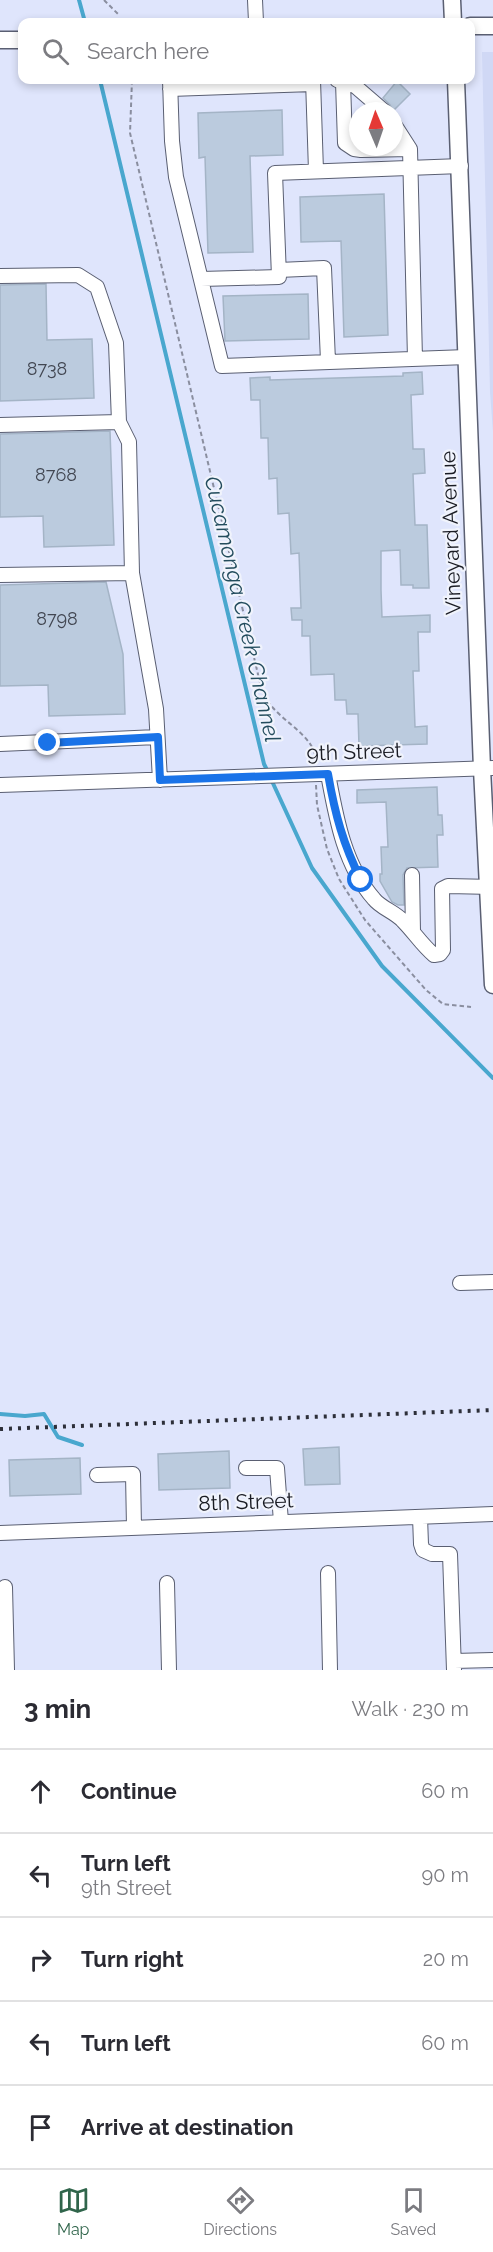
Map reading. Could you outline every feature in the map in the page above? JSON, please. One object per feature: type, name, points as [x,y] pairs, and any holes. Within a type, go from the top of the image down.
[{"type":"main road","points":[[452,0],[453,18]]},
{"type":"main road","points":[[475,26],[493,26]]},
{"type":"main road","points":[[0,40],[18,40]]},
{"type":"main road","name":"Vineyard Avenue","points":[[456,84],[467,357],[488,769],[493,985]]},
{"type":"street","points":[[255,0],[256,18]]},
{"type":"street","points":[[170,84],[176,177],[222,366],[467,357]]},
{"type":"street","points":[[313,84],[316,171]]},
{"type":"street","points":[[339,84],[345,143],[354,149],[361,150],[410,149]]},
{"type":"street","points":[[349,84],[355,86],[374,102]]},
{"type":"street","points":[[403,138],[410,149],[415,359]]},
{"type":"street","points":[[201,279],[279,276],[275,173],[460,166]]},
{"type":"street","points":[[279,270],[324,268],[328,361]]},
{"type":"street","points":[[0,276],[78,274],[97,287],[116,343],[119,422],[129,442],[132,573],[156,709],[160,780]]},
{"type":"street","points":[[0,425],[119,422]]},
{"type":"street","points":[[0,575],[132,573]]},
{"type":"street","points":[[0,744],[158,737]]},
{"type":"street","name":"9th Street","points":[[0,784],[488,769]]},
{"type":"street","points":[[328,774],[345,849],[361,880],[375,901],[402,919],[434,955],[440,954],[443,950],[442,889],[448,886],[491,887]]},
{"type":"street","points":[[412,875],[413,933]]},
{"type":"street","points":[[460,1283],[493,1282]]},
{"type":"street","points":[[246,1468],[278,1468],[281,1522]]},
{"type":"street","points":[[97,1475],[133,1474],[134,1527]]},
{"type":"street","name":"8th Street","points":[[0,1533],[493,1514]]},
{"type":"street","points":[[420,1517],[423,1550],[432,1554],[450,1554],[454,1666],[493,1660]]},
{"type":"street","points":[[328,1573],[330,1670]]},
{"type":"street","points":[[167,1583],[169,1670]]},
{"type":"street","points":[[5,1587],[7,1670]]},
{"type":"path","points":[[104,0],[118,14]]},
{"type":"path","points":[[132,84],[130,133],[264,698],[312,745],[316,757]]},
{"type":"shaded area","points":[[482,52],[493,52],[493,432],[490,392]]},
{"type":"building","points":[[395,84],[400,84],[410,94],[402,102],[387,102],[383,98]]},
{"type":"building","points":[[282,110],[283,155],[250,156],[253,252],[208,253],[205,157],[199,158],[198,113]]},
{"type":"building","points":[[384,194],[388,335],[344,337],[341,241],[301,242],[300,197]]},
{"type":"building","points":[[46,284],[47,340],[92,339],[94,398],[0,401],[0,285]]},
{"type":"building","points":[[308,294],[309,339],[225,341],[223,296]]},
{"type":"building","points":[[422,372],[423,394],[411,395],[413,449],[424,449],[425,473],[413,474],[415,525],[427,525],[429,588],[401,585],[400,550],[381,551],[381,590],[382,617],[430,615],[430,632],[418,632],[419,671],[413,671],[415,727],[427,726],[427,744],[359,746],[358,714],[347,714],[346,700],[335,700],[334,674],[311,675],[310,636],[302,636],[302,620],[292,620],[291,608],[301,608],[299,553],[291,554],[289,513],[278,514],[277,478],[269,479],[268,438],[261,438],[260,400],[251,400],[250,378],[270,377],[270,380],[403,376],[403,373]]},
{"type":"building","points":[[110,431],[114,545],[44,547],[43,516],[0,517],[0,434]]},
{"type":"building","points":[[106,582],[123,654],[125,714],[49,716],[48,685],[0,686],[0,585]]},
{"type":"building","points":[[437,787],[438,815],[442,815],[443,835],[437,835],[438,867],[407,868],[403,875],[404,905],[398,905],[392,902],[380,881],[381,847],[388,847],[386,802],[357,803],[357,790]]},
{"type":"building","points":[[339,1447],[340,1484],[305,1485],[303,1449]]},
{"type":"building","points":[[229,1451],[230,1488],[159,1490],[158,1454]]},
{"type":"building","points":[[80,1458],[81,1494],[10,1496],[9,1460]]},
{"type":"waterway","name":"Cucamonga Creek Channel","points":[[79,0],[84,18]]},
{"type":"waterway","name":"Cucamonga Creek Channel","points":[[101,84],[264,764],[268,772]]},
{"type":"waterway","name":"Cucamonga Creek Channel","points":[[271,779],[312,868],[382,966],[493,1078]]},
{"type":"waterway","points":[[0,1414],[25,1416],[44,1414],[58,1437],[82,1445]]},
{"type":"railway","points":[[0,1429],[493,1410]]},
{"type":"route","points":[[48,743],[158,737],[160,780],[328,774],[340,833],[345,849],[361,880]]}]
